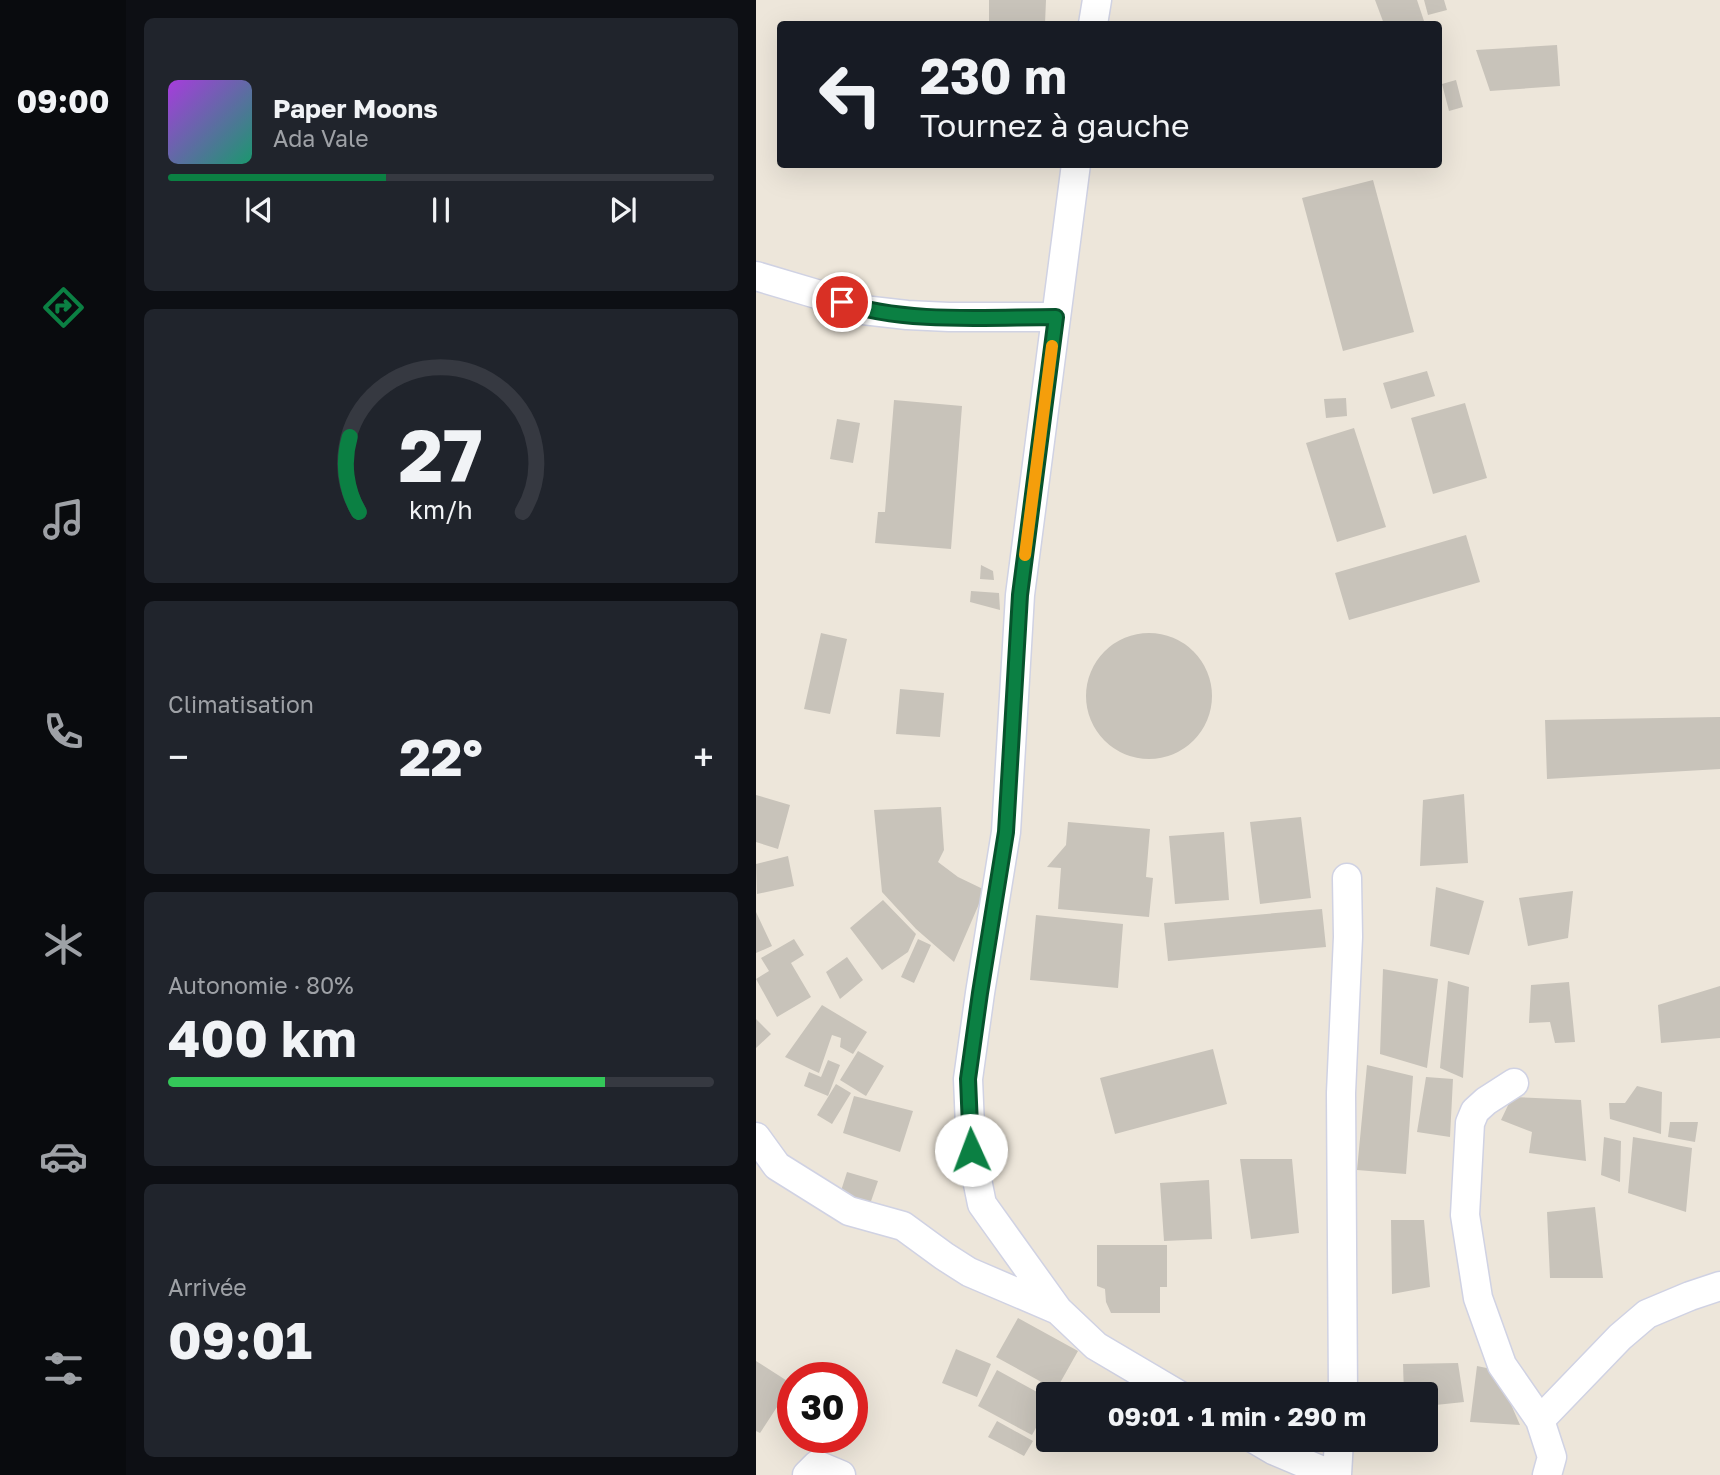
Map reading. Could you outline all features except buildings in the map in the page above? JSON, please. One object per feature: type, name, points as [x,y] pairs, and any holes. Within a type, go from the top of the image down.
[{"type":"street","points":[[1094,21],[1097,0]]},
{"type":"street","points":[[1075,168],[1020,595],[1006,832],[968,1079],[971,1150],[982,1205],[1058,1310],[1096,1346],[1157,1382]]},
{"type":"street","points":[[756,276],[863,310],[918,316],[1056,317]]},
{"type":"street","points":[[1343,1382],[1341,1093],[1348,937],[1347,878]]},
{"type":"street","points":[[1514,1083],[1486,1101],[1475,1111],[1470,1123],[1465,1215],[1478,1298],[1502,1365],[1539,1420],[1552,1457],[1547,1475]]},
{"type":"street","points":[[756,1137],[777,1166],[849,1211],[903,1226],[969,1272],[1058,1310]]},
{"type":"street","points":[[1539,1420],[1620,1337],[1647,1314],[1720,1286]]},
{"type":"street","points":[[1278,1452],[1334,1475],[1337,1452]]},
{"type":"street","points":[[807,1475],[817,1465],[841,1475]]},
{"type":"slow traffic","points":[[1025,555],[1052,346]]},
{"type":"route","points":[[842,302],[863,310],[907,315],[1056,317],[1020,595],[1006,832],[968,1079],[971,1150]]}]
